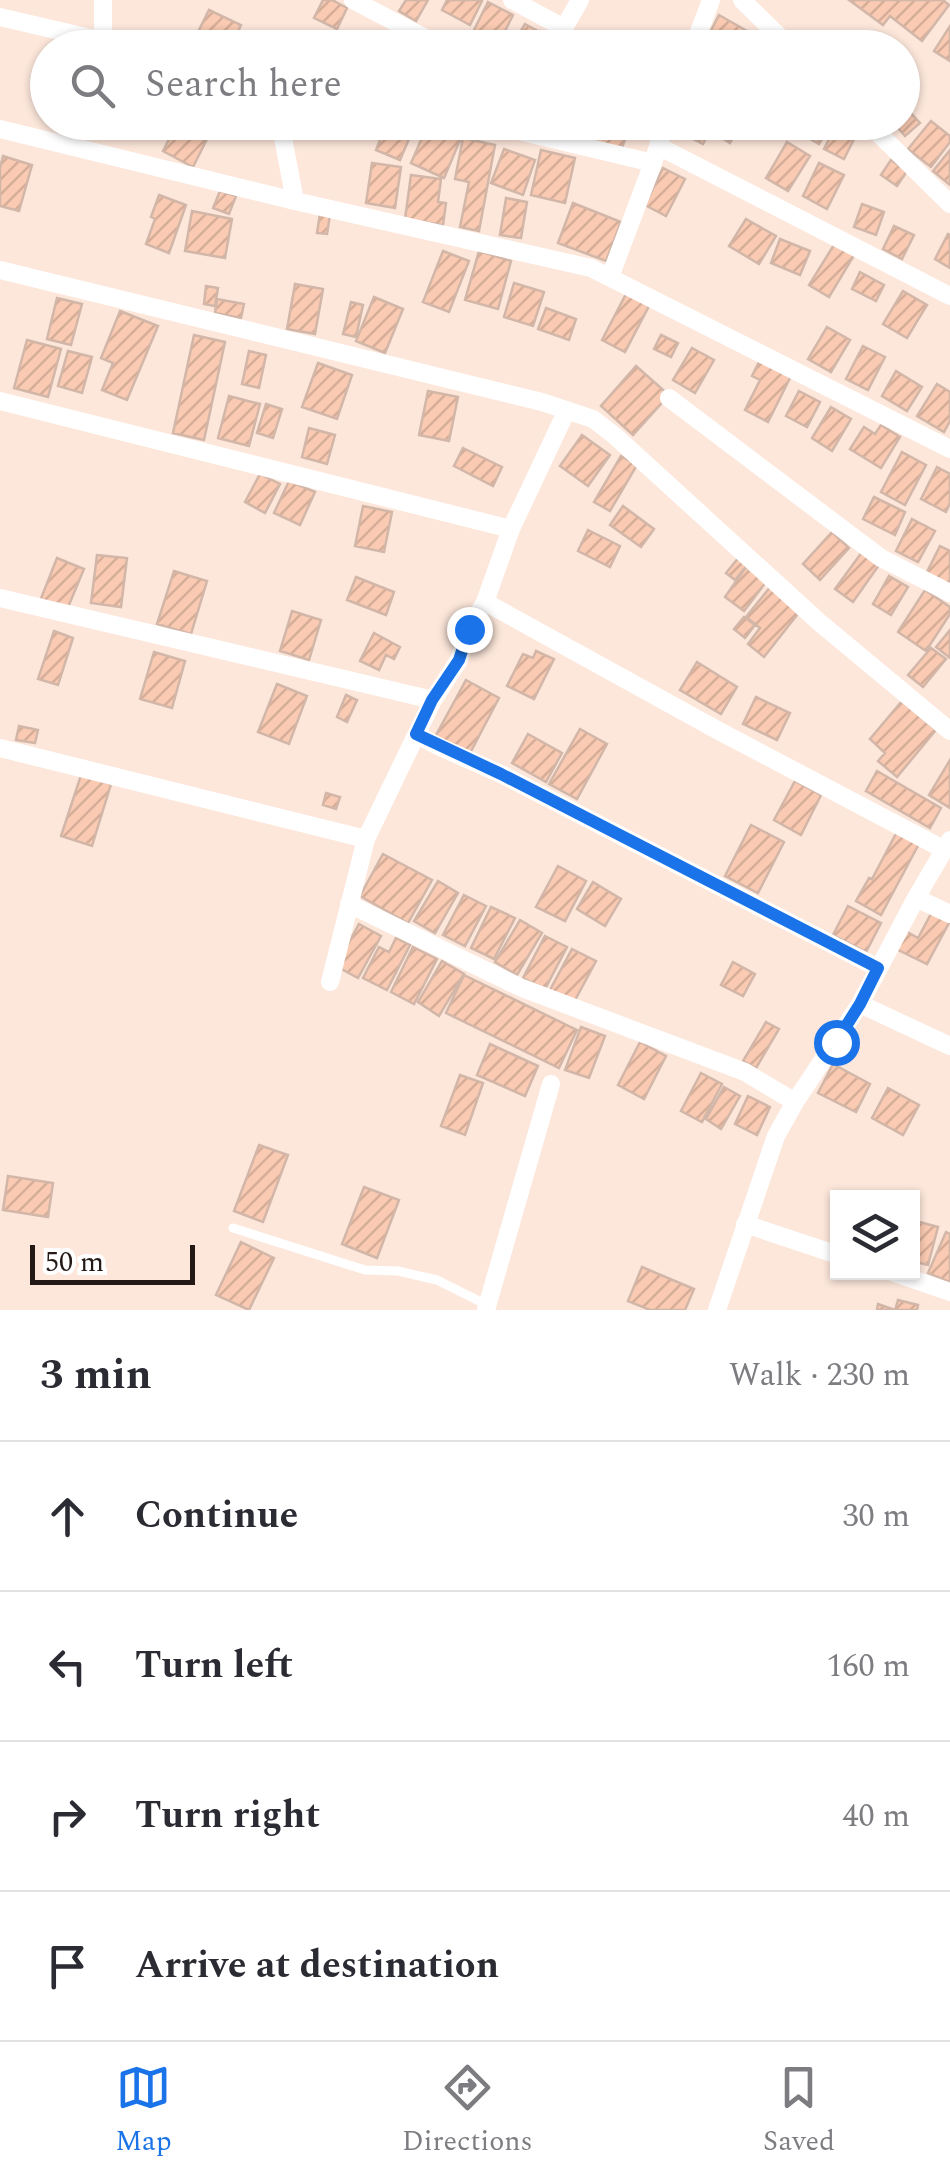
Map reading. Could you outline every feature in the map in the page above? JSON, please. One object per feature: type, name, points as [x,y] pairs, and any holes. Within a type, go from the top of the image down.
[{"type":"street","points":[[103,0],[103,30]]},
{"type":"street","points":[[353,0],[410,30]]},
{"type":"street","points":[[512,0],[564,28],[580,0]]},
{"type":"street","points":[[700,30],[711,0]]},
{"type":"street","points":[[742,0],[773,30]]},
{"type":"street","points":[[0,17],[56,30]]},
{"type":"street","points":[[0,129],[30,136]]},
{"type":"street","points":[[45,140],[591,268],[950,449]]},
{"type":"street","points":[[283,140],[295,201]]},
{"type":"street","points":[[593,140],[655,154],[950,296]]},
{"type":"street","points":[[610,277],[660,140]]},
{"type":"street","points":[[885,140],[950,204]]},
{"type":"street","points":[[0,270],[542,402],[593,419],[818,622],[950,731]]},
{"type":"street","points":[[669,398],[881,558],[950,593]]},
{"type":"street","points":[[0,400],[511,528]]},
{"type":"street","points":[[330,982],[366,839],[432,700],[459,660],[511,528],[566,410]]},
{"type":"street","points":[[0,598],[432,700]]},
{"type":"street","points":[[485,602],[719,731],[947,844],[860,1004],[794,1102],[776,1136],[717,1310]]},
{"type":"street","points":[[416,734],[878,968]]},
{"type":"street","points":[[0,748],[366,839]]},
{"type":"street","points":[[916,898],[950,914]]},
{"type":"street","points":[[350,904],[522,988],[744,1072],[794,1102]]},
{"type":"street","points":[[860,1004],[950,1046]]},
{"type":"street","points":[[487,1308],[551,1084]]},
{"type":"street","points":[[744,1224],[830,1251]]},
{"type":"street","points":[[915,1280],[950,1292]]},
{"type":"lane","points":[[233,1228],[365,1270],[437,1280],[487,1308]]},
{"type":"building","points":[[323,0],[347,8],[337,29],[314,18]]},
{"type":"building","points":[[406,0],[428,0],[416,21],[399,11]]},
{"type":"building","points":[[447,0],[482,1],[470,25],[442,10]]},
{"type":"building","points":[[849,0],[943,0],[949,5],[922,41],[920,30],[908,30],[890,16],[883,25]]},
{"type":"building","points":[[488,2],[513,15],[506,30],[474,30]]},
{"type":"building","points":[[209,10],[241,25],[239,30],[199,30]]},
{"type":"building","points":[[719,15],[745,30],[711,30]]},
{"type":"building","points":[[950,26],[950,61],[934,51]]},
{"type":"building","points":[[931,121],[950,136],[950,142],[931,167],[908,149],[920,140]]},
{"type":"building","points":[[169,140],[206,140],[193,167],[163,151]]},
{"type":"building","points":[[380,140],[408,140],[400,160],[376,150]]},
{"type":"building","points":[[421,140],[460,140],[444,178],[411,163]]},
{"type":"building","points":[[463,140],[495,145],[479,231],[460,227],[469,182],[455,179]]},
{"type":"building","points":[[590,140],[625,140],[621,151]]},
{"type":"building","points":[[829,140],[854,140],[844,159],[824,149]]},
{"type":"building","points":[[787,142],[810,156],[788,191],[766,178]]},
{"type":"building","points":[[504,149],[535,160],[523,195],[491,183]]},
{"type":"building","points":[[541,150],[575,158],[565,203],[531,195]]},
{"type":"building","points":[[950,150],[950,185],[933,171]]},
{"type":"building","points":[[3,156],[32,165],[19,211],[0,206]]},
{"type":"building","points":[[891,160],[907,171],[897,186],[881,175]]},
{"type":"building","points":[[372,163],[401,167],[395,208],[366,203]]},
{"type":"building","points":[[819,163],[844,175],[827,209],[803,196]]},
{"type":"building","points":[[663,168],[685,179],[666,216],[645,205]]},
{"type":"building","points":[[411,175],[441,179],[438,202],[446,203],[443,225],[405,219]]},
{"type":"building","points":[[220,191],[236,196],[229,214],[213,208]]},
{"type":"building","points":[[159,195],[186,205],[169,253],[146,244]]},
{"type":"building","points":[[506,198],[527,202],[521,238],[500,235]]},
{"type":"building","points":[[573,203],[621,222],[606,261],[558,243]]},
{"type":"building","points":[[862,204],[884,212],[876,235],[854,227]]},
{"type":"building","points":[[192,211],[232,219],[225,258],[185,251]]},
{"type":"building","points":[[320,213],[330,215],[327,234],[317,233]]},
{"type":"building","points":[[746,219],[776,236],[759,264],[729,246]]},
{"type":"building","points":[[894,226],[914,235],[902,259],[883,249]]},
{"type":"building","points":[[950,235],[950,268],[935,259]]},
{"type":"building","points":[[780,239],[810,251],[800,275],[771,263]]},
{"type":"building","points":[[837,240],[856,252],[829,297],[809,285]]},
{"type":"building","points":[[443,251],[469,261],[449,312],[423,302]]},
{"type":"building","points":[[479,251],[511,261],[498,309],[465,300]]},
{"type":"building","points":[[860,272],[884,285],[876,301],[852,289]]},
{"type":"building","points":[[514,283],[544,292],[533,326],[504,317]]},
{"type":"building","points":[[295,284],[323,289],[315,334],[287,329]]},
{"type":"building","points":[[206,286],[218,288],[215,306],[204,304]]},
{"type":"building","points":[[903,291],[927,305],[907,338],[883,324]]},
{"type":"building","points":[[626,294],[649,306],[625,352],[602,340]]},
{"type":"building","points":[[374,297],[403,309],[385,353],[356,341]]},
{"type":"building","points":[[57,298],[82,304],[71,345],[47,339]]},
{"type":"building","points":[[217,299],[244,304],[241,318],[215,313]]},
{"type":"building","points":[[351,302],[363,305],[356,337],[343,334]]},
{"type":"building","points":[[546,308],[576,319],[569,340],[538,329]]},
{"type":"building","points":[[120,311],[158,326],[127,400],[102,390],[113,363],[101,358]]},
{"type":"building","points":[[827,327],[850,340],[831,372],[808,359]]},
{"type":"building","points":[[194,335],[225,342],[204,440],[173,433]]},
{"type":"building","points":[[661,335],[678,343],[671,357],[654,349]]},
{"type":"building","points":[[27,340],[61,349],[48,397],[14,388]]},
{"type":"building","points":[[863,346],[885,357],[868,390],[846,379]]},
{"type":"building","points":[[692,348],[714,360],[695,393],[673,380]]},
{"type":"building","points":[[68,351],[92,357],[82,393],[58,386]]},
{"type":"building","points":[[249,351],[266,355],[259,388],[242,384]]},
{"type":"building","points":[[760,360],[791,376],[768,422],[745,410],[760,380],[752,376]]},
{"type":"building","points":[[318,363],[352,375],[337,419],[302,407]]},
{"type":"building","points":[[636,366],[669,395],[633,435],[601,406]]},
{"type":"building","points":[[896,371],[922,387],[907,411],[882,396]]},
{"type":"building","points":[[937,384],[950,392],[950,421],[944,432],[917,416]]},
{"type":"building","points":[[428,391],[458,397],[449,441],[419,435]]},
{"type":"building","points":[[799,391],[820,402],[807,427],[786,416]]},
{"type":"building","points":[[229,396],[260,404],[249,446],[218,438]]},
{"type":"building","points":[[266,404],[282,409],[273,438],[257,433]]},
{"type":"building","points":[[831,407],[851,419],[832,451],[812,438]]},
{"type":"building","points":[[881,425],[900,437],[881,468],[850,449],[864,427],[875,434]]},
{"type":"building","points":[[309,428],[335,435],[327,464],[302,457]]},
{"type":"building","points":[[582,435],[610,455],[588,486],[560,466]]},
{"type":"building","points":[[463,448],[502,467],[493,486],[454,466]]},
{"type":"building","points":[[902,452],[926,465],[905,505],[881,492]]},
{"type":"building","points":[[621,456],[637,465],[610,511],[594,502]]},
{"type":"building","points":[[937,467],[950,474],[950,503],[946,512],[921,499]]},
{"type":"building","points":[[260,474],[280,484],[265,513],[245,502]]},
{"type":"building","points":[[289,481],[315,492],[300,525],[274,513]]},
{"type":"building","points":[[874,497],[905,512],[895,535],[863,519]]},
{"type":"building","points":[[363,506],[392,512],[384,552],[355,546]]},
{"type":"building","points":[[623,506],[654,529],[641,547],[610,525]]},
{"type":"building","points":[[912,519],[935,531],[918,562],[896,551]]},
{"type":"building","points":[[588,530],[620,546],[610,567],[578,551]]},
{"type":"building","points":[[832,532],[849,548],[820,580],[803,564]]},
{"type":"building","points":[[940,546],[950,551],[950,586],[926,574]]},
{"type":"building","points":[[862,552],[879,565],[853,602],[835,589]]},
{"type":"building","points":[[97,555],[127,558],[121,607],[91,603]]},
{"type":"building","points":[[740,556],[749,563],[735,580],[726,573]]},
{"type":"building","points":[[57,558],[84,569],[66,612],[40,601]]},
{"type":"building","points":[[746,567],[766,582],[744,611],[725,597]]},
{"type":"building","points":[[174,571],[207,581],[191,634],[157,624]]},
{"type":"building","points":[[889,576],[908,587],[891,615],[873,604]]},
{"type":"building","points":[[356,577],[394,592],[386,615],[347,600]]},
{"type":"building","points":[[771,586],[801,610],[764,657],[748,644],[760,628],[746,617]]},
{"type":"building","points":[[925,590],[950,607],[950,614],[926,651],[898,632]]},
{"type":"building","points":[[292,611],[321,620],[309,660],[280,651]]},
{"type":"building","points":[[744,617],[755,625],[745,638],[734,629]]},
{"type":"building","points":[[950,630],[950,658],[936,647]]},
{"type":"building","points":[[54,631],[73,638],[58,685],[38,679]]},
{"type":"building","points":[[374,633],[400,647],[394,659],[386,655],[379,670],[360,661]]},
{"type":"building","points":[[931,648],[946,659],[923,687],[908,675]]},
{"type":"building","points":[[536,651],[554,659],[534,699],[507,686],[523,654],[533,658]]},
{"type":"building","points":[[154,652],[185,661],[172,708],[140,699]]},
{"type":"building","points":[[697,662],[737,687],[721,714],[680,690]]},
{"type":"building","points":[[466,680],[499,698],[469,755],[435,737]]},
{"type":"building","points":[[277,684],[307,696],[289,744],[258,732]]},
{"type":"building","points":[[346,695],[357,700],[347,722],[337,717]]},
{"type":"building","points":[[756,697],[790,713],[777,740],[743,724]]},
{"type":"building","points":[[902,701],[936,730],[897,777],[878,761],[885,753],[870,739]]},
{"type":"building","points":[[19,726],[38,730],[35,743],[16,740]]},
{"type":"building","points":[[580,729],[607,744],[577,799],[549,784]]},
{"type":"building","points":[[528,734],[562,753],[546,782],[512,763]]},
{"type":"building","points":[[950,760],[950,808],[929,795]]},
{"type":"building","points":[[877,771],[941,808],[930,828],[866,791]]},
{"type":"building","points":[[81,775],[111,784],[92,846],[61,836]]},
{"type":"building","points":[[795,781],[821,795],[801,835],[774,820]]},
{"type":"building","points":[[326,793],[340,797],[336,809],[323,805]]},
{"type":"building","points":[[751,825],[784,842],[758,893],[725,876]]},
{"type":"building","points":[[899,828],[921,840],[881,915],[856,901]]},
{"type":"building","points":[[383,854],[432,880],[408,923],[360,896]]},
{"type":"building","points":[[558,866],[586,881],[565,921],[536,907]]},
{"type":"building","points":[[438,881],[458,893],[435,933],[414,921]]},
{"type":"building","points":[[593,882],[621,899],[605,926],[577,909]]},
{"type":"building","points":[[464,895],[486,906],[465,946],[443,935]]},
{"type":"building","points":[[848,906],[881,923],[866,952],[833,935]]},
{"type":"building","points":[[491,907],[515,918],[494,959],[471,948]]},
{"type":"building","points":[[932,912],[950,921],[927,964],[892,947],[902,929],[918,938]]},
{"type":"building","points":[[520,920],[542,933],[517,975],[495,962]]},
{"type":"building","points":[[359,924],[381,936],[358,978],[336,966]]},
{"type":"building","points":[[545,936],[567,947],[545,989],[523,978]]},
{"type":"building","points":[[396,938],[410,945],[387,990],[363,978],[379,947],[389,952]]},
{"type":"building","points":[[413,947],[437,959],[414,1004],[391,992]]},
{"type":"building","points":[[572,949],[596,961],[574,1002],[550,990]]},
{"type":"building","points":[[442,961],[464,974],[439,1016],[418,1002]]},
{"type":"building","points":[[733,962],[755,974],[743,996],[721,985]]},
{"type":"building","points":[[464,975],[577,1030],[559,1068],[446,1013]]},
{"type":"building","points":[[766,1022],[779,1029],[756,1068],[743,1061]]},
{"type":"building","points":[[581,1027],[605,1036],[589,1078],[565,1070]]},
{"type":"building","points":[[640,1042],[666,1056],[644,1099],[618,1085]]},
{"type":"building","points":[[490,1044],[538,1066],[525,1096],[477,1075]]},
{"type":"building","points":[[833,1064],[870,1084],[856,1112],[818,1093]]},
{"type":"building","points":[[701,1073],[722,1084],[702,1122],[681,1111]]},
{"type":"building","points":[[460,1075],[483,1083],[465,1135],[441,1126]]},
{"type":"building","points":[[724,1087],[740,1096],[721,1129],[706,1119]]},
{"type":"building","points":[[888,1088],[919,1105],[903,1135],[872,1118]]},
{"type":"building","points":[[748,1096],[770,1107],[757,1135],[735,1124]]},
{"type":"building","points":[[259,1145],[288,1155],[263,1222],[234,1211]]},
{"type":"building","points":[[8,1176],[53,1183],[48,1217],[3,1210]]},
{"type":"building","points":[[364,1187],[399,1200],[377,1258],[342,1244]]},
{"type":"building","points":[[920,1222],[938,1227],[928,1265],[920,1263]]},
{"type":"building","points":[[946,1232],[950,1234],[950,1282],[928,1273]]},
{"type":"building","points":[[241,1242],[274,1258],[249,1310],[216,1295]]},
{"type":"building","points":[[642,1267],[694,1289],[685,1310],[650,1310],[628,1301]]},
{"type":"building","points":[[898,1300],[918,1305],[917,1310],[895,1310]]},
{"type":"route","points":[[469,629],[459,660],[432,700],[416,734],[878,968],[836,1042]]}]
